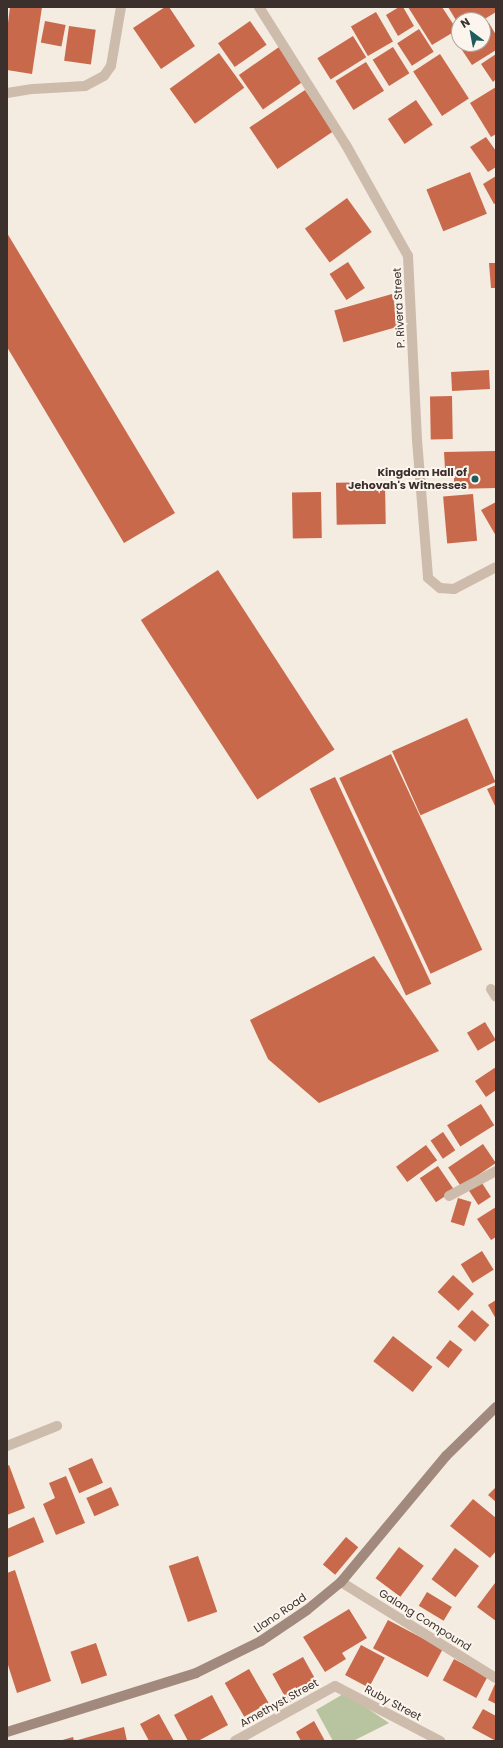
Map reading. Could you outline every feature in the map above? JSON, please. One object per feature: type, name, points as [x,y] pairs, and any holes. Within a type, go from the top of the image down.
[{"type":"main road","name":"Llano Road","points":[[7,1732],[196,1673],[261,1641],[307,1610],[341,1582],[446,1456],[496,1407]]},
{"type":"street","points":[[7,93],[33,89],[85,86],[104,76],[110,66],[121,7]]},
{"type":"street","name":"P. Rivera Street","points":[[259,7],[346,145],[408,256],[417,440],[428,578],[440,588],[454,589],[496,567]]},
{"type":"street","points":[[449,1196],[496,1171]]},
{"type":"street","points":[[7,1446],[57,1426]]},
{"type":"street","name":"Galang Compound","points":[[341,1582],[496,1678]]},
{"type":"street","name":"Amethyst Street","points":[[235,1741],[335,1686]]},
{"type":"street","name":"Ruby Street","points":[[335,1686],[440,1741]]},
{"type":"green space","points":[[345,1693],[389,1723],[353,1741],[333,1741],[316,1710]]},
{"type":"building","points":[[10,7],[42,7],[32,74],[7,70],[7,31]]},
{"type":"building","points":[[165,7],[169,7],[195,46],[161,69],[133,28]]},
{"type":"building","points":[[399,7],[403,7],[414,26],[398,36],[386,15]]},
{"type":"building","points":[[408,7],[442,7],[451,21],[451,34],[432,45]]},
{"type":"building","points":[[448,7],[496,7],[496,12],[491,15],[491,12],[451,12]]},
{"type":"building","points":[[376,12],[393,41],[368,56],[351,26]]},
{"type":"building","points":[[45,21],[66,25],[61,47],[41,43]]},
{"type":"building","points":[[250,21],[267,45],[235,67],[218,43]]},
{"type":"building","points":[[69,26],[96,30],[91,64],[64,61]]},
{"type":"building","points":[[491,26],[496,35],[496,50],[472,65],[463,52],[491,52]]},
{"type":"building","points":[[419,29],[434,52],[412,66],[397,43]]},
{"type":"building","points":[[353,36],[366,57],[331,79],[317,58]]},
{"type":"building","points":[[279,47],[303,81],[263,110],[239,75]]},
{"type":"building","points":[[393,47],[409,73],[389,86],[373,60]]},
{"type":"building","points":[[219,53],[244,88],[195,124],[170,89]]},
{"type":"building","points":[[440,54],[469,98],[442,116],[413,71]]},
{"type":"building","points":[[496,54],[496,79],[493,82],[481,64]]},
{"type":"building","points":[[366,62],[384,91],[353,110],[335,81]]},
{"type":"building","points":[[496,87],[496,134],[491,137],[470,103]]},
{"type":"building","points":[[305,90],[333,131],[277,169],[249,127]]},
{"type":"building","points":[[416,100],[433,125],[405,144],[388,119]]},
{"type":"building","points":[[486,137],[496,151],[496,167],[488,172],[470,147]]},
{"type":"building","points":[[470,172],[487,214],[443,231],[426,190]]},
{"type":"building","points":[[496,176],[496,203],[494,204],[483,184]]},
{"type":"building","points":[[347,198],[372,232],[330,263],[305,229]]},
{"type":"building","points":[[7,233],[175,513],[124,543],[7,347]]},
{"type":"building","points":[[348,262],[365,288],[346,300],[330,274]]},
{"type":"building","points":[[489,263],[496,263],[496,288],[491,288]]},
{"type":"building","points":[[392,294],[401,326],[343,342],[334,311]]},
{"type":"building","points":[[489,370],[490,389],[452,391],[451,372]]},
{"type":"building","points":[[430,396],[452,396],[453,439],[431,439]]},
{"type":"building","name":"Kingdom Hall of Jehovah's Witnesses","points":[[496,451],[496,488],[454,489],[454,470],[445,469],[444,452]]},
{"type":"building","points":[[385,482],[386,524],[337,525],[336,483]]},
{"type":"building","points":[[321,492],[322,538],[293,538],[292,493]]},
{"type":"building","points":[[473,494],[477,541],[447,543],[443,497]]},
{"type":"building","points":[[496,502],[496,536],[481,510]]},
{"type":"building","points":[[218,570],[335,749],[257,800],[141,620]]},
{"type":"building","points":[[467,718],[495,782],[421,815],[392,751]]},
{"type":"building","points":[[391,754],[482,950],[431,974],[339,778]]},
{"type":"building","points":[[335,777],[431,984],[406,995],[310,789]]},
{"type":"building","points":[[496,785],[496,808],[487,789]]},
{"type":"building","points":[[374,956],[439,1051],[319,1103],[268,1059],[250,1020]]},
{"type":"building","points":[[485,1022],[496,1040],[478,1051],[467,1033]]},
{"type":"building","points":[[496,1067],[496,1090],[486,1097],[475,1081]]},
{"type":"building","points":[[481,1104],[494,1125],[460,1146],[447,1125]]},
{"type":"building","points":[[443,1132],[455,1150],[443,1159],[431,1140]]},
{"type":"building","points":[[483,1144],[496,1163],[461,1187],[448,1167]]},
{"type":"building","points":[[426,1145],[437,1160],[407,1182],[396,1167]]},
{"type":"building","points":[[438,1166],[454,1190],[436,1202],[420,1178]]},
{"type":"building","points":[[480,1180],[491,1197],[478,1205],[467,1188]]},
{"type":"building","points":[[458,1198],[471,1202],[464,1226],[451,1222]]},
{"type":"building","points":[[496,1207],[496,1237],[491,1240],[477,1219]]},
{"type":"building","points":[[482,1251],[494,1270],[472,1283],[461,1264]]},
{"type":"building","points":[[453,1275],[474,1294],[458,1311],[438,1292]]},
{"type":"building","points":[[496,1300],[496,1319],[488,1305]]},
{"type":"building","points":[[472,1310],[489,1325],[475,1342],[458,1327]]},
{"type":"building","points":[[393,1336],[432,1367],[413,1392],[373,1361]]},
{"type":"building","points":[[450,1340],[463,1350],[448,1368],[436,1358]]},
{"type":"building","points":[[92,1458],[103,1483],[79,1493],[68,1469]]},
{"type":"building","points":[[9,1465],[25,1508],[7,1515],[7,1466]]},
{"type":"building","points":[[66,1476],[85,1523],[56,1535],[43,1504],[55,1498],[49,1483]]},
{"type":"building","points":[[111,1487],[119,1505],[94,1516],[86,1498]]},
{"type":"building","points":[[496,1487],[496,1502],[488,1495]]},
{"type":"building","points":[[473,1499],[496,1518],[496,1551],[490,1558],[450,1526]]},
{"type":"building","points":[[34,1517],[44,1542],[7,1558],[7,1529]]},
{"type":"building","points":[[346,1537],[358,1547],[335,1575],[323,1565]]},
{"type":"building","points":[[399,1547],[424,1566],[400,1597],[376,1578]]},
{"type":"building","points":[[455,1548],[479,1566],[455,1597],[432,1579]]},
{"type":"building","points":[[198,1556],[217,1612],[188,1622],[169,1566]]},
{"type":"building","points":[[15,1570],[51,1681],[17,1693],[7,1662],[7,1573]]},
{"type":"building","points":[[496,1583],[496,1621],[477,1607]]},
{"type":"building","points":[[427,1592],[452,1607],[444,1621],[419,1606]]},
{"type":"building","points":[[349,1609],[367,1638],[342,1653],[346,1659],[325,1672],[303,1637]]},
{"type":"building","points":[[388,1620],[443,1649],[428,1677],[373,1648]]},
{"type":"building","points":[[96,1643],[107,1675],[82,1684],[70,1652]]},
{"type":"building","points":[[361,1645],[385,1658],[369,1688],[345,1675]]},
{"type":"building","points":[[303,1657],[319,1686],[288,1703],[272,1674]]},
{"type":"building","points":[[454,1659],[488,1677],[476,1698],[443,1680]]},
{"type":"building","points":[[249,1669],[268,1703],[244,1717],[225,1683]]},
{"type":"building","points":[[495,1684],[496,1685],[496,1704],[488,1700]]},
{"type":"building","points":[[212,1695],[228,1725],[198,1741],[188,1741],[174,1715]]},
{"type":"building","points":[[483,1709],[496,1716],[496,1741],[472,1728]]},
{"type":"building","points":[[159,1714],[174,1741],[149,1741],[140,1724]]},
{"type":"building","points":[[314,1721],[325,1741],[301,1741],[296,1732]]},
{"type":"building","points":[[124,1727],[127,1741],[78,1740]]},
{"type":"building","points":[[73,1737],[74,1741],[59,1741]]},
{"type":"place","name":"Kingdom Hall of Jehovah's Witnesses","points":[[475,479]]}]
